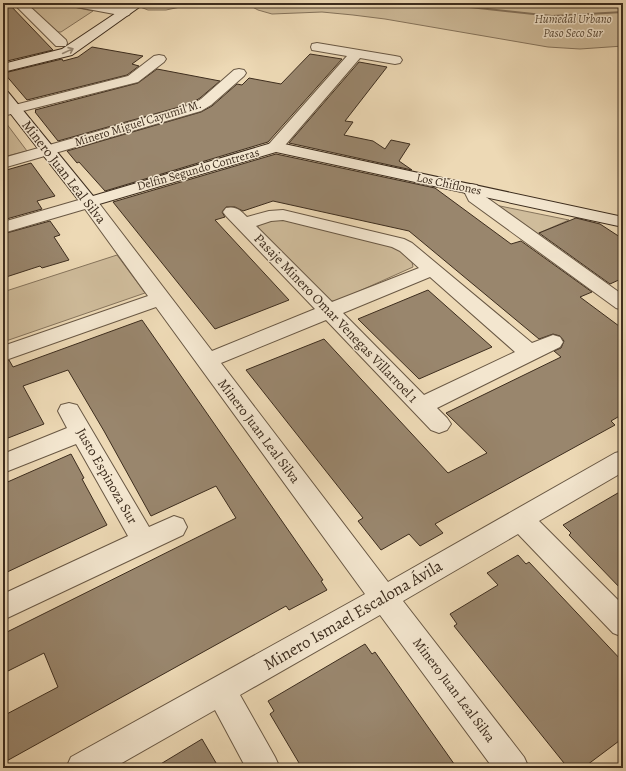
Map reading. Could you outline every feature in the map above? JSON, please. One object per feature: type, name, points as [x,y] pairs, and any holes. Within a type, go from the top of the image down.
[{"type":"street","points":[[18,3],[60,43]]},
{"type":"street","points":[[76,3],[124,6]]},
{"type":"street","points":[[3,58],[48,48],[60,43],[124,6]]},
{"type":"street","points":[[3,68],[67,52],[124,6]]},
{"type":"street","points":[[317,47],[394,60]]},
{"type":"street","name":"Delfín Segundo Contreras","points":[[3,228],[275,147],[356,53]]},
{"type":"street","points":[[9,110],[133,79],[159,59]]},
{"type":"street","name":"Minero Miguel Cayumil M.","points":[[3,163],[196,108],[206,102],[239,73]]},
{"type":"street","name":"Minero Juan Leal Silva","points":[[3,95],[9,110],[47,151],[89,202],[384,598],[513,768]]},
{"type":"street","name":"Los Chiflones","points":[[275,147],[623,222]]},
{"type":"street","points":[[471,189],[480,201],[623,304]]},
{"type":"street","name":"Pasaje Minero Omar Venegas Villarroel 1","points":[[432,269],[406,247],[388,240],[283,215],[239,218],[439,424]]},
{"type":"street","points":[[207,361],[432,269],[530,353]]},
{"type":"street","points":[[3,354],[161,298]]},
{"type":"street","points":[[421,406],[553,342]]},
{"type":"street","name":"Justo Espinoza Sur","points":[[69,410],[144,541]]},
{"type":"street","points":[[3,464],[82,432]]},
{"type":"street","name":"Minero Ismael Escalona Ávila","points":[[82,768],[384,598],[623,460]]},
{"type":"street","points":[[520,519],[623,624]]},
{"type":"street","points":[[3,607],[174,527]]},
{"type":"street","points":[[220,690],[264,768]]},
{"type":"green space","points":[[24,3],[54,3],[93,11],[61,32],[58,32]]},
{"type":"green space","points":[[130,3],[199,3],[166,10],[148,10]]},
{"type":"green space","name":"Humedal Urbano Paso Seco Sur","points":[[245,3],[623,3],[623,46],[580,49],[548,47],[385,19],[353,15],[322,12],[272,14],[258,10]]},
{"type":"green space","points":[[3,119],[27,151],[3,157]]},
{"type":"green space","points":[[490,204],[569,220],[534,235]]},
{"type":"green space","points":[[276,218],[396,247],[412,262],[413,267],[337,301],[328,301],[257,230],[259,223]]},
{"type":"green space","points":[[117,255],[145,293],[3,342],[3,292]]},
{"type":"building","points":[[3,3],[8,3],[53,50],[3,62]]},
{"type":"building","points":[[92,47],[143,56],[132,64],[139,66],[127,75],[27,100],[4,73],[62,59],[63,61],[78,57]]},
{"type":"building","points":[[310,54],[342,59],[268,142],[105,191],[67,151],[201,112],[212,106],[237,84],[242,85],[249,78],[281,84]]},
{"type":"building","points":[[359,62],[387,67],[345,121],[353,122],[344,135],[373,141],[385,149],[391,140],[410,144],[399,161],[412,170],[289,143]]},
{"type":"building","points":[[157,69],[220,81],[200,98],[190,104],[58,141],[35,112],[35,110],[138,83]]},
{"type":"building","points":[[276,154],[435,188],[511,244],[521,241],[592,292],[580,297],[623,329],[623,414],[611,421],[615,425],[435,524],[443,533],[420,546],[409,534],[381,550],[358,521],[363,518],[246,370],[324,339],[448,473],[487,453],[446,413],[561,357],[554,351],[561,348],[564,341],[560,336],[553,334],[539,339],[409,231],[273,201],[243,211],[235,207],[226,207],[222,212],[225,217],[215,220],[289,300],[215,329],[113,202]]},
{"type":"building","points":[[31,163],[55,196],[37,201],[42,209],[3,220],[3,171]]},
{"type":"building","points":[[576,218],[600,224],[623,239],[623,278],[610,284],[539,233]]},
{"type":"building","points":[[50,221],[60,235],[54,237],[69,260],[42,268],[40,266],[3,278],[3,234]]},
{"type":"building","points":[[428,290],[492,347],[419,379],[358,319]]},
{"type":"building","points":[[142,320],[323,580],[321,581],[327,590],[289,610],[286,606],[3,763],[3,716],[58,687],[44,653],[8,671],[3,659],[3,634],[236,518],[216,486],[151,516],[68,370],[23,386],[44,424],[3,440],[3,362],[9,360],[13,367]]},
{"type":"building","points":[[71,454],[84,478],[82,479],[107,525],[3,574],[3,484]]},
{"type":"building","points":[[623,490],[623,591],[569,535],[571,533],[563,525]]},
{"type":"building","points":[[518,555],[526,564],[529,562],[623,662],[623,738],[583,768],[568,768],[454,626],[457,624],[450,614],[498,585],[487,573]]},
{"type":"building","points":[[365,644],[372,654],[375,652],[457,768],[302,768],[270,714],[274,711],[268,701]]},
{"type":"building","points":[[202,739],[219,768],[154,768]]},
{"type":"waterway","points":[[433,3],[552,16],[623,12]]}]
